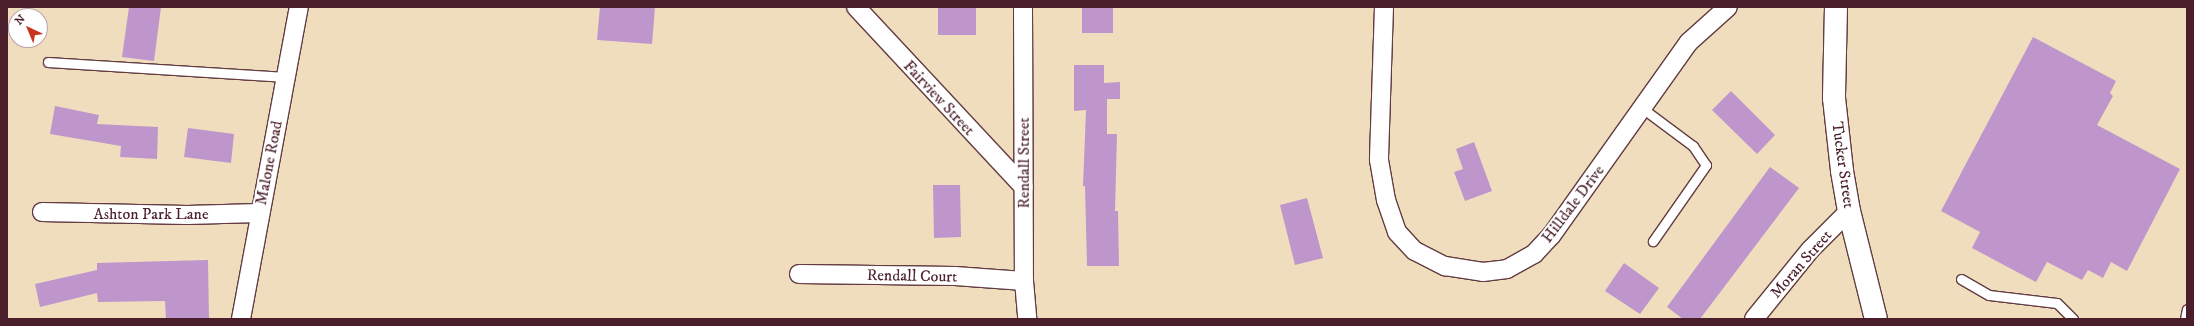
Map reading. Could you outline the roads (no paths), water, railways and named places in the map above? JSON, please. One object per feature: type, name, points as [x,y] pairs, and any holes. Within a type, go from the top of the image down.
[{"type":"street","name":"Malone Road","points":[[242,319],[259,213],[299,7]]},
{"type":"street","name":"Fairview Street","points":[[856,7],[1024,187]]},
{"type":"street","name":"Rendall Street","points":[[1023,7],[1024,282],[1026,319]]},
{"type":"street","name":"Hilldale Drive","points":[[1384,7],[1379,160],[1386,200],[1397,232],[1415,251],[1445,266],[1482,272],[1507,269],[1534,254],[1551,236],[1689,42],[1728,7]]},
{"type":"street","name":"Tucker Street","points":[[1836,7],[1834,98],[1849,211],[1876,319]]},
{"type":"street","name":"Moran Street","points":[[1754,319],[1810,250],[1849,211]]},
{"type":"street","name":"Ashton Park Lane","points":[[42,212],[187,215],[259,213]]},
{"type":"street","name":"Rendall Court","points":[[799,274],[955,276],[1024,282]]},
{"type":"lane","points":[[48,62],[286,77]]},
{"type":"lane","points":[[1642,108],[1693,146],[1706,165],[1653,241]]},
{"type":"lane","points":[[1961,279],[1989,295],[2057,303],[2073,319]]},
{"type":"lane","points":[[2185,319],[2187,309]]}]
